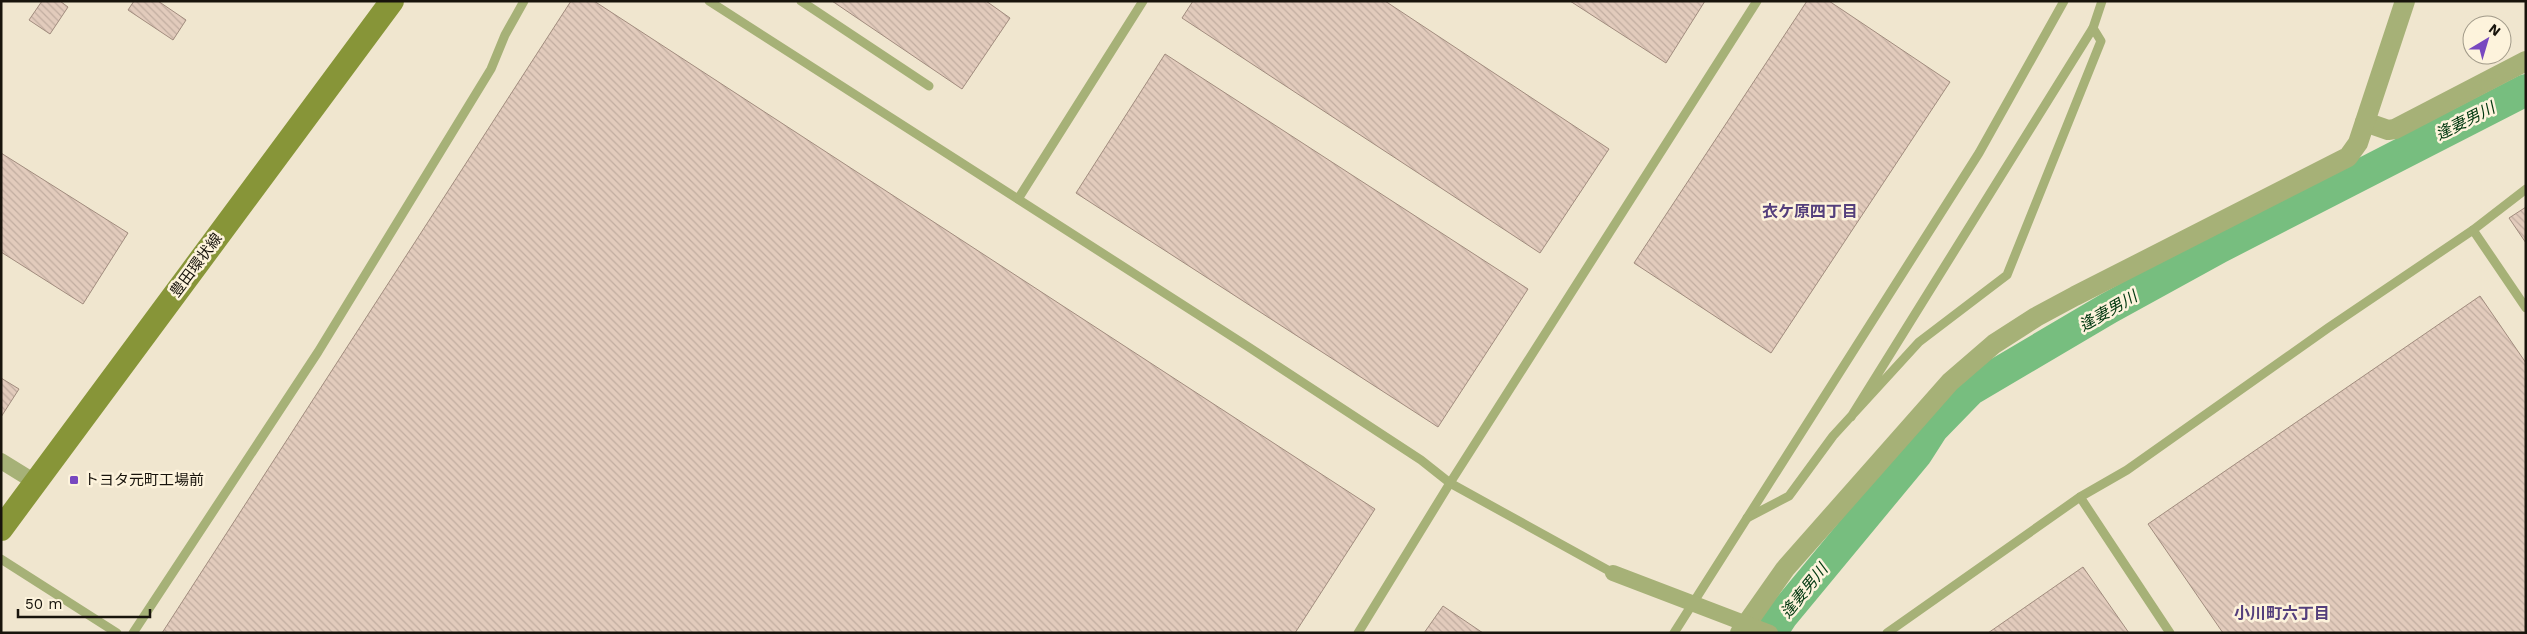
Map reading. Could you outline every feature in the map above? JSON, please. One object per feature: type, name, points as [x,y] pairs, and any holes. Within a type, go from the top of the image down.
[{"type":"main road","name":"豊田環状線","points":[[1,528],[392,1]]},
{"type":"street","points":[[1740,633],[1781,575],[1931,402],[1950,382],[1994,344],[2036,317],[2075,296],[2348,157],[2358,143],[2405,1]]},
{"type":"street","points":[[2365,122],[2388,130],[2395,129],[2526,62]]},
{"type":"street","points":[[1,461],[35,482]]},
{"type":"street","points":[[1613,573],[1770,633]]},
{"type":"lane","points":[[133,633],[318,352],[491,69],[505,35],[524,1]]},
{"type":"lane","points":[[710,1],[1404,449],[1450,483],[1613,573]]},
{"type":"lane","points":[[801,1],[929,86]]},
{"type":"lane","points":[[1018,199],[1143,1]]},
{"type":"lane","points":[[1358,633],[1450,483],[1757,1]]},
{"type":"lane","points":[[1674,633],[1978,153],[2064,1]]},
{"type":"lane","points":[[1851,417],[2093,28],[2102,1]]},
{"type":"lane","points":[[1747,518],[1789,496],[1851,417],[1919,342],[2007,275],[2101,41],[2093,28]]},
{"type":"lane","points":[[1887,633],[2080,497],[2127,470],[2328,328],[2473,230],[2526,188]]},
{"type":"lane","points":[[2473,230],[2526,308]]},
{"type":"lane","points":[[2080,497],[2170,633]]},
{"type":"lane","points":[[1,559],[116,633]]},
{"type":"building","points":[[42,1],[60,1],[68,7],[50,34],[29,20]]},
{"type":"building","points":[[134,1],[158,1],[186,20],[173,40],[128,10]]},
{"type":"building","points":[[571,1],[594,1],[1375,509],[1295,633],[162,633]]},
{"type":"building","points":[[832,1],[986,1],[1010,18],[962,89]]},
{"type":"building","points":[[1193,1],[1385,1],[1609,149],[1540,253],[1182,18]]},
{"type":"building","points":[[1570,1],[1705,1],[1666,63]]},
{"type":"building","points":[[1807,1],[1829,1],[1950,82],[1771,353],[1634,263]]},
{"type":"building","points":[[1165,54],[1528,289],[1438,427],[1076,193]]},
{"type":"building","points":[[1,153],[128,233],[83,304],[1,252]]},
{"type":"building","points":[[2526,207],[2526,243],[2509,218]]},
{"type":"building","points":[[2480,296],[2526,363],[2526,633],[2223,633],[2148,524]]},
{"type":"building","points":[[1,378],[19,389],[1,417]]},
{"type":"building","points":[[2083,567],[2129,633],[1988,633]]},
{"type":"building","points":[[1443,606],[1483,633],[1424,633]]},
{"type":"waterway","name":"逢妻男川","points":[[1771,633],[1782,616],[1917,453],[1933,428],[1970,390],[2109,308],[2220,247],[2526,90]]},
{"type":"place","name":"トヨタ元町工場前","points":[[74,480]]},
{"type":"district","name":"衣ケ原四丁目","points":[[1810,211]]},
{"type":"district","name":"小川町六丁目","points":[[2282,613]]}]
